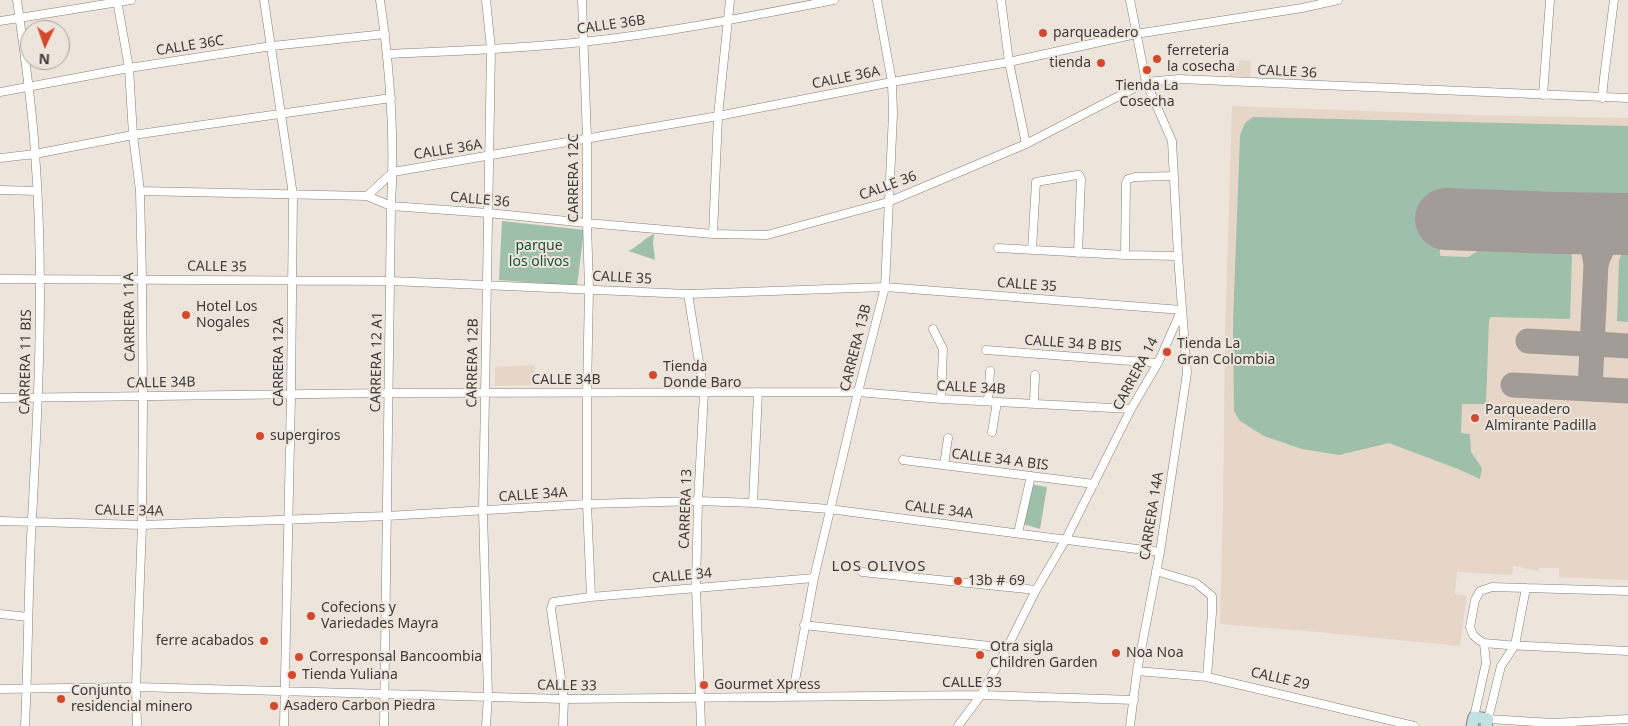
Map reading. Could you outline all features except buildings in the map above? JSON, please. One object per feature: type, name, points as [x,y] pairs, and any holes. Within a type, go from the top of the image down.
[{"type":"street","name":"CARRERA 11 BIS","points":[[17,0],[29,87],[35,154],[40,278],[38,397],[25,726]]},
{"type":"street","points":[[0,21],[131,0]]},
{"type":"street","name":"CARRERA 12A","points":[[264,0],[292,195],[291,395],[284,726]]},
{"type":"street","name":"CARRERA 12 A1","points":[[380,0],[388,54],[393,172],[384,726]]},
{"type":"street","name":"CARRERA 12B","points":[[486,0],[491,49],[484,511],[488,696],[486,726]]},
{"type":"street","name":"CARRERA 12C","points":[[582,0],[587,138],[589,289],[586,393],[591,597]]},
{"type":"street","points":[[713,234],[718,116],[730,0]]},
{"type":"street","name":"CALLE 36B","points":[[388,54],[583,42],[727,21],[834,0]]},
{"type":"street","name":"CARRERA 13B","points":[[792,697],[804,625],[829,509],[885,287],[894,114],[892,82],[877,0]]},
{"type":"street","points":[[1001,0],[1009,62],[1026,144]]},
{"type":"street","name":"CARRERA 14","points":[[958,726],[981,695],[1036,590],[1066,539],[1131,409],[1158,363],[1182,310],[1172,141],[1146,82],[1130,0]]},
{"type":"street","name":"CALLE 36A","points":[[393,172],[718,116],[892,82],[1009,62],[1136,34],[1302,8],[1338,0]]},
{"type":"street","points":[[1543,95],[1550,0]]},
{"type":"street","points":[[1602,98],[1614,0]]},
{"type":"street","name":"CARRERA 11A","points":[[118,1],[129,68],[133,135],[140,192],[143,396],[142,525],[136,687],[138,726]]},
{"type":"street","name":"CALLE 36C","points":[[0,92],[129,68],[272,46],[385,34]]},
{"type":"street","name":"CALLE 36","points":[[140,192],[367,196],[391,206],[713,234],[767,235],[888,202],[1026,144],[1146,82],[1179,79],[1628,98]]},
{"type":"street","points":[[0,158],[35,154],[133,135],[391,98]]},
{"type":"street","points":[[367,196],[393,172]]},
{"type":"street","points":[[1032,250],[1036,182],[1077,174],[1081,179],[1078,253]]},
{"type":"street","points":[[1125,256],[1126,183],[1128,179],[1135,177],[1174,176]]},
{"type":"street","points":[[0,190],[37,191]]},
{"type":"street","points":[[998,248],[1125,256],[1178,256]]},
{"type":"street","name":"CALLE 35","points":[[0,279],[142,278],[391,281],[688,294],[885,287],[1182,310]]},
{"type":"street","name":"CARRERA 13","points":[[688,294],[704,393],[698,501],[696,588],[701,726]]},
{"type":"street","name":"CARRERA 14A","points":[[1130,726],[1137,671],[1160,552],[1187,373],[1182,310]]},
{"type":"street","points":[[933,329],[943,349],[941,399]]},
{"type":"street","name":"CALLE 34 B BIS","points":[[986,350],[1158,363]]},
{"type":"street","points":[[990,371],[993,402],[992,432]]},
{"type":"street","points":[[1034,404],[1035,376]]},
{"type":"street","name":"CALLE 34B","points":[[0,398],[485,392],[858,392],[941,399],[1131,409]]},
{"type":"street","points":[[754,503],[758,392]]},
{"type":"street","points":[[944,465],[948,438]]},
{"type":"street","name":"CALLE 34 A BIS","points":[[903,460],[1094,484]]},
{"type":"street","points":[[1018,533],[1031,476]]},
{"type":"street","name":"CALLE 34A","points":[[0,521],[142,525],[387,516],[588,504],[698,501],[829,509],[1160,552]]},
{"type":"street","points":[[1156,571],[1196,583],[1212,596],[1207,677]]},
{"type":"street","points":[[862,572],[1036,590]]},
{"type":"street","name":"CALLE 34","points":[[564,699],[551,609],[553,602],[814,578]]},
{"type":"street","points":[[1628,591],[1486,588],[1478,594],[1475,600],[1470,627],[1476,638],[1484,643],[1628,651]]},
{"type":"street","points":[[1487,722],[1501,666],[1515,645],[1526,588]]},
{"type":"street","points":[[0,614],[28,617]]},
{"type":"street","points":[[804,625],[1007,648]]},
{"type":"street","points":[[1484,643],[1486,663],[1473,722],[1552,722],[1628,719]]},
{"type":"street","name":"CALLE 29","points":[[1137,671],[1207,677],[1414,726]]},
{"type":"street","name":"CALLE 33","points":[[0,689],[136,687],[564,699],[981,695],[1134,700]]},
{"type":"street","points":[[563,726],[564,699]]},
{"type":"shaded area","points":[[1240,60],[1251,61],[1250,77],[1229,76],[1229,65],[1239,66]]},
{"type":"shaded area","points":[[1232,106],[1475,115],[1628,118],[1628,580],[1559,577],[1559,568],[1539,568],[1538,571],[1513,566],[1512,575],[1457,572],[1455,594],[1467,596],[1460,646],[1220,624],[1225,331]]},
{"type":"shaded area","points":[[535,365],[533,385],[495,386],[495,367]]},
{"type":"green space","points":[[1253,117],[1628,126],[1628,205],[1441,201],[1440,256],[1468,257],[1490,243],[1561,245],[1568,249],[1572,256],[1570,319],[1491,317],[1489,320],[1486,404],[1462,404],[1461,433],[1470,434],[1471,452],[1482,468],[1480,479],[1389,443],[1339,455],[1302,449],[1264,436],[1240,421],[1234,411],[1233,322],[1240,135],[1245,123]]},
{"type":"green space","name":"parque los olivos","points":[[502,221],[584,230],[577,286],[499,280]]},
{"type":"green space","points":[[654,234],[655,260],[629,251],[648,238]]},
{"type":"green space","points":[[1628,247],[1628,322],[1617,321],[1619,260],[1622,253]]},
{"type":"green space","points":[[1030,484],[1047,487],[1040,529],[1023,524]]},
{"type":"taxiway","points":[[1558,223],[1575,228],[1586,235],[1590,240],[1596,264]]},
{"type":"taxiway","points":[[1590,389],[1596,264],[1607,241],[1616,232],[1628,225]]},
{"type":"taxiway","points":[[1528,341],[1585,344],[1592,338],[1597,344],[1628,346]]},
{"type":"taxiway","points":[[1513,385],[1628,391]]},
{"type":"runway","points":[[1446,219],[1628,224]]},
{"type":"place","name":"parqueadero","points":[[1043,33]]},
{"type":"place","name":"ferreteria la cosecha","points":[[1157,59]]},
{"type":"place","name":"tienda","points":[[1101,63]]},
{"type":"place","name":"Tienda La Cosecha","points":[[1147,70]]},
{"type":"place","name":"Hotel Los Nogales","points":[[186,315]]},
{"type":"place","name":"Tienda La Gran Colombia","points":[[1167,352]]},
{"type":"place","name":"Tienda Donde Baro","points":[[653,375]]},
{"type":"place","name":"Parqueadero Almirante Padilla","points":[[1475,418]]},
{"type":"place","name":"supergiros","points":[[260,436]]},
{"type":"place","name":"13b # 69","points":[[958,581]]},
{"type":"place","name":"Cofecions y Variedades Mayra","points":[[311,616]]},
{"type":"place","name":"ferre acabados","points":[[264,641]]},
{"type":"place","name":"Noa Noa","points":[[1116,653]]},
{"type":"place","name":"Otra sigla Children Garden","points":[[980,655]]},
{"type":"place","name":"Corresponsal Bancoombia","points":[[299,657]]},
{"type":"place","name":"Tienda Yuliana","points":[[292,675]]},
{"type":"place","name":"Gourmet Xpress","points":[[704,685]]},
{"type":"place","name":"Conjunto residencial minero","points":[[61,699]]},
{"type":"place","name":"Asadero Carbon Piedra","points":[[274,706]]},
{"type":"district","name":"LOS OLIVOS","points":[[879,567]]}]
